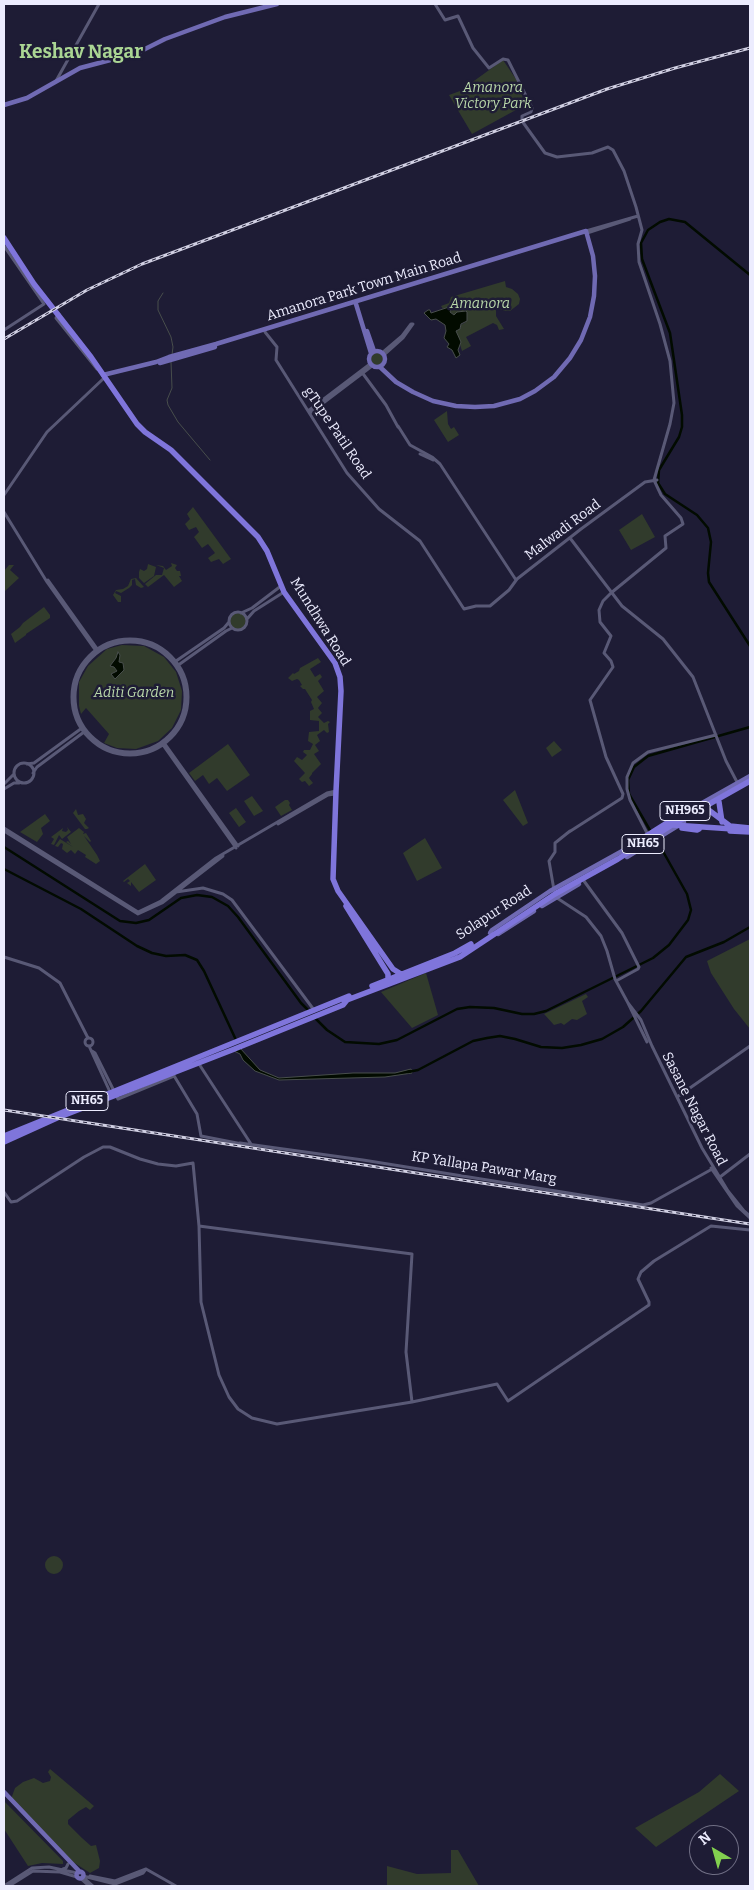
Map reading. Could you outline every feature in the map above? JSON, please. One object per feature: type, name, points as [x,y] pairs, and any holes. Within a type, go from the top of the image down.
[{"type":"highway","points":[[4,236],[34,284],[96,366]]},
{"type":"highway","points":[[4,244],[28,280],[96,366]]},
{"type":"highway","name":"Mundhwa Road","points":[[96,366],[142,432],[171,454],[253,536],[263,549],[282,590],[335,668],[338,681],[338,726],[334,792],[333,877],[342,899],[353,910],[375,947]]},
{"type":"highway","points":[[684,820],[719,802],[750,780]]},
{"type":"highway","name":"NH65","points":[[535,906],[750,780]]},
{"type":"highway","name":"NH65","points":[[491,934],[671,824],[750,780]]},
{"type":"highway","name":"NH965","points":[[719,802],[722,821],[726,825],[750,829]]},
{"type":"highway","name":"NH965","points":[[632,848],[635,843],[692,808],[706,808],[730,826],[750,829]]},
{"type":"highway","points":[[684,820],[716,825],[722,821]]},
{"type":"highway","name":"NH965","points":[[684,820],[699,828],[750,829]]},
{"type":"highway","points":[[674,826],[697,830],[699,828]]},
{"type":"highway","name":"NH965","points":[[674,826],[750,829]]},
{"type":"highway","name":"Solapur Road","points":[[312,1013],[343,1004],[347,1000],[392,977],[455,958],[491,934]]},
{"type":"highway","name":"Solapur Road","points":[[172,1074],[392,977],[455,953],[491,934]]},
{"type":"highway","points":[[375,947],[392,977]]},
{"type":"highway","points":[[375,947],[392,977]]},
{"type":"highway","points":[[392,977],[432,966],[469,949]]},
{"type":"highway","points":[[343,1004],[388,987],[392,977]]},
{"type":"highway","name":"Solapur Road","points":[[172,1074],[210,1053],[231,1048]]},
{"type":"highway","name":"NH65","points":[[5,1138],[110,1092],[172,1074]]},
{"type":"highway","name":"NH65","points":[[5,1138],[172,1074]]},
{"type":"main road","points":[[4,105],[27,98],[80,68],[137,53],[204,23],[236,13],[277,4]]},
{"type":"main road","points":[[381,366],[385,360],[383,354],[378,351],[372,352],[368,358],[371,365],[381,366],[398,380],[426,396],[456,403],[484,404],[510,399],[534,389],[561,366],[575,348],[590,317],[594,294],[594,266],[585,232]]},
{"type":"main road","name":"Amanora Park Town Main Road","points":[[104,377],[265,332],[585,232]]},
{"type":"main road","name":"Amanora Park Town Main Road","points":[[205,349],[585,232]]},
{"type":"main road","points":[[357,304],[372,352]]},
{"type":"main road","name":"Solapur Road","points":[[491,934],[514,926],[556,897],[654,840],[737,782],[750,780]]},
{"type":"main road","name":"Solapur Road","points":[[491,934],[492,930],[553,889],[651,834],[684,820]]},
{"type":"main road","points":[[4,1794],[80,1875]]},
{"type":"main road","points":[[4,1794],[80,1875]]},
{"type":"street","points":[[56,82],[99,4]]},
{"type":"street","points":[[435,4],[445,20],[458,16],[473,48],[489,68],[503,59],[508,60],[532,108],[531,112],[522,116],[522,120],[545,153],[552,156],[592,154],[608,147],[611,148],[624,171],[642,230],[638,244],[639,262],[668,352],[674,395],[673,414],[655,480],[661,495],[681,518],[683,524],[665,536],[666,547],[664,550],[611,593],[603,601],[599,610],[599,619],[611,636],[604,652],[612,663],[612,668],[590,700],[606,757],[621,787],[622,795],[555,843],[555,852],[549,860],[556,897]]},
{"type":"street","name":"Amanora Park Town Main Road","points":[[585,232],[638,216]]},
{"type":"street","points":[[4,236],[16,252],[10,256]]},
{"type":"street","points":[[4,244],[10,256],[44,304],[4,330]]},
{"type":"street","points":[[59,313],[61,314],[98,364],[96,366],[77,346],[55,316],[59,313]]},
{"type":"street","points":[[411,324],[413,324],[403,338],[383,354],[402,336],[411,324]]},
{"type":"street","name":"gTupe Patil Road","points":[[265,332],[277,347],[276,358],[352,479],[379,510],[420,542],[462,608],[465,610],[476,606],[490,606]]},
{"type":"street","points":[[77,346],[82,342]]},
{"type":"street","points":[[309,412],[371,365]]},
{"type":"street","points":[[362,372],[386,405],[410,445],[440,464],[516,580]]},
{"type":"street","points":[[4,495],[47,432],[104,377]]},
{"type":"street","name":"Malwadi Road","points":[[490,606],[509,590],[516,580],[570,538],[645,482],[655,480]]},
{"type":"street","points":[[4,512],[48,580],[98,651]]},
{"type":"street","points":[[570,538],[611,593],[627,611],[663,639],[693,677],[737,782]]},
{"type":"street","points":[[176,664],[224,628],[229,622],[231,615],[252,608],[282,590]]},
{"type":"street","points":[[229,622],[232,628],[242,629],[246,625],[246,620],[254,611],[282,590]]},
{"type":"street","points":[[241,613],[245,616],[246,620]]},
{"type":"street","points":[[176,664],[232,628]]},
{"type":"street","points":[[120,640],[142,640],[159,646],[176,664],[188,686],[187,708],[179,728],[163,743],[144,754],[122,755],[102,748],[84,730],[73,708],[73,686],[79,669],[98,651],[120,640]]},
{"type":"street","points":[[4,784],[14,774],[17,766],[34,763],[84,730]]},
{"type":"street","points":[[4,790],[14,783],[29,781],[37,767],[84,730]]},
{"type":"street","points":[[654,840],[630,800],[626,786],[629,770],[633,763],[644,754],[716,735]]},
{"type":"street","points":[[163,743],[237,847]]},
{"type":"street","points":[[27,764],[33,773]]},
{"type":"street","points":[[14,774],[20,782]]},
{"type":"street","points":[[621,787],[626,786]]},
{"type":"street","points":[[4,829],[138,914],[162,903],[217,859],[334,792]]},
{"type":"street","points":[[584,880],[622,933],[639,967],[615,978]]},
{"type":"street","points":[[174,892],[202,888],[223,894],[232,900],[312,1013]]},
{"type":"street","name":"Sasane Nagar Road","points":[[556,897],[579,912],[591,923],[604,942],[615,978],[637,1016],[713,1169],[750,1217]]},
{"type":"street","points":[[4,957],[39,968],[60,983],[88,1038],[85,1043],[89,1046],[110,1092]]},
{"type":"street","name":"Sasane Nagar Road","points":[[637,1016],[713,1169],[737,1206],[750,1217]]},
{"type":"street","points":[[677,1097],[750,1046]]},
{"type":"street","points":[[92,1052],[95,1054],[118,1099],[172,1074]]},
{"type":"street","points":[[198,1063],[251,1144]]},
{"type":"street","name":"KP Yallapa Pawar Marg","points":[[172,1074],[197,1114],[201,1136],[240,1143],[572,1192],[643,1205],[651,1203],[713,1169]]},
{"type":"street","points":[[4,1192],[11,1202],[17,1202],[84,1157],[103,1147],[110,1147],[140,1160],[158,1164],[176,1166],[193,1163],[199,1226],[202,1308],[219,1375],[229,1397],[238,1409],[258,1420],[284,1424],[412,1402],[497,1384],[508,1401],[649,1305],[650,1302],[638,1279],[641,1272],[654,1261],[711,1226],[750,1230]]},
{"type":"street","points":[[720,1177],[750,1154]]},
{"type":"street","points":[[199,1226],[412,1254],[406,1352],[412,1402]]},
{"type":"street","points":[[4,1886],[32,1868],[66,1868],[68,1864]]},
{"type":"street","points":[[60,1868],[109,1884],[121,1883],[143,1873],[146,1869]]},
{"type":"street","points":[[9,1886],[29,1872],[38,1870],[115,1881],[146,1869]]},
{"type":"street","points":[[146,1869],[176,1886]]},
{"type":"street","points":[[80,1875],[91,1886],[98,1881]]},
{"type":"green space","name":"Amanora Victory Park","points":[[503,60],[518,82],[525,105],[472,134],[449,95],[460,91]]},
{"type":"green space","name":"Amanora","points":[[505,281],[506,287],[518,294],[520,299],[519,304],[510,311],[500,309],[496,304],[496,316],[504,329],[499,330],[497,325],[493,323],[466,337],[471,346],[462,351],[456,331],[466,322],[461,312],[457,312],[454,315],[450,312],[451,309],[448,307],[443,309],[441,306],[449,303],[451,297]]},
{"type":"green space","points":[[379,353],[382,354],[382,364],[375,365],[372,364],[371,357],[372,354]]},
{"type":"green space","points":[[447,411],[448,424],[451,429],[454,427],[459,435],[448,442],[434,420]]},
{"type":"green space","points":[[193,507],[231,559],[223,564],[219,559],[211,562],[208,558],[215,553],[208,544],[202,548],[194,537],[199,532],[196,527],[189,530],[185,524],[190,519],[187,514]]},
{"type":"green space","points":[[642,514],[655,537],[631,550],[619,530]]},
{"type":"green space","points":[[171,563],[177,565],[175,568],[177,571],[180,571],[181,576],[179,576],[182,581],[174,587],[164,575],[148,587],[145,584],[156,575],[162,575],[164,568],[156,565],[163,566],[166,570],[172,566]]},
{"type":"green space","points":[[148,564],[156,567],[154,576],[144,583],[139,578],[139,572],[140,569],[144,571],[147,569]]},
{"type":"green space","points":[[9,565],[14,565],[10,570],[19,578],[5,591],[4,571]]},
{"type":"green space","points":[[136,578],[144,587],[141,588],[136,585],[135,579],[132,580],[132,585],[129,588],[121,593],[116,591],[115,593],[121,596],[121,602],[118,602],[113,595],[116,590],[128,586],[131,579]]},
{"type":"green space","points":[[44,607],[50,618],[15,643],[11,634]]},
{"type":"green space","points":[[238,613],[246,621],[238,629],[230,621]]},
{"type":"green space","name":"Aditi Garden","points":[[122,645],[144,646],[164,657],[176,672],[182,691],[181,710],[172,728],[158,741],[136,749],[117,748],[104,743],[109,734],[86,708],[81,714],[79,706],[79,682],[88,666],[107,649]]},
{"type":"green space","points":[[318,658],[321,662],[310,669],[315,677],[320,674],[322,677],[318,681],[324,691],[317,697],[322,703],[318,708],[322,713],[318,717],[324,723],[330,722],[328,724],[329,732],[327,733],[324,730],[317,735],[320,741],[315,745],[319,751],[314,754],[321,764],[309,778],[313,783],[309,786],[305,781],[302,782],[299,779],[305,773],[294,761],[297,757],[302,760],[307,755],[303,752],[304,750],[310,750],[313,744],[308,741],[309,732],[319,731],[319,721],[310,720],[310,711],[314,709],[312,700],[305,689],[300,686],[302,685],[299,680],[292,681],[288,678],[293,673],[299,671],[300,668]]},
{"type":"green space","points":[[554,741],[562,750],[552,757],[546,748]]},
{"type":"green space","points":[[228,744],[250,775],[227,791],[217,778],[209,784],[203,775],[195,781],[189,773]]},
{"type":"green space","points":[[515,790],[528,823],[523,826],[503,800]]},
{"type":"green space","points":[[252,796],[263,811],[254,816],[244,801]]},
{"type":"green space","points":[[288,800],[292,810],[281,816],[275,807]]},
{"type":"green space","points":[[236,808],[246,822],[239,827],[229,813]]},
{"type":"green space","points":[[76,809],[78,815],[83,814],[86,819],[84,823],[89,828],[85,829],[73,813]]},
{"type":"green space","points":[[45,814],[50,821],[41,828],[43,834],[37,842],[20,832]]},
{"type":"green space","points":[[67,827],[71,832],[62,839],[59,835],[54,845],[51,844],[54,839],[51,837],[63,828],[62,831],[66,832],[68,830]]},
{"type":"green space","points":[[79,828],[84,832],[83,834],[86,833],[91,841],[84,836],[100,861],[96,864],[78,850],[75,854],[71,850],[67,853],[62,849],[63,844],[61,843],[58,847],[55,846],[60,839],[73,847],[66,842],[68,841],[71,844],[67,837]]},
{"type":"green space","points":[[425,838],[442,868],[417,881],[403,853]]},
{"type":"green space","points":[[145,864],[156,880],[139,892],[131,882],[131,886],[127,883],[130,881],[128,879],[123,881]]},
{"type":"green space","points":[[750,939],[750,1029],[734,1009],[711,973],[707,961]]},
{"type":"green space","points":[[426,973],[438,1015],[412,1028],[381,992]]},
{"type":"green space","points":[[586,994],[588,997],[582,1001],[587,1014],[577,1020],[572,1019],[564,1025],[561,1023],[554,1025],[544,1014]]},
{"type":"green space","points":[[54,1556],[60,1559],[63,1565],[60,1571],[54,1574],[48,1571],[45,1565],[48,1559]]},
{"type":"green space","points":[[50,1769],[94,1806],[90,1810],[86,1807],[68,1820],[68,1824],[82,1838],[91,1846],[96,1845],[100,1861],[99,1868],[90,1873],[70,1860],[11,1799],[15,1788],[23,1782],[34,1778],[43,1783],[50,1781],[51,1777],[48,1772]]},
{"type":"green space","points":[[720,1774],[739,1791],[656,1847],[635,1828],[699,1792]]},
{"type":"green space","points":[[4,1801],[63,1861],[63,1864],[42,1863],[28,1866],[4,1829]]},
{"type":"green space","points":[[451,1850],[458,1850],[479,1886],[387,1886],[387,1866],[417,1874],[451,1873]]},
{"type":"shaded area","points":[[449,307],[451,309],[450,312],[454,315],[457,312],[467,312],[467,321],[461,324],[460,329],[456,331],[461,342],[458,350],[460,355],[456,358],[452,350],[447,347],[449,344],[444,338],[445,325],[436,319],[431,320],[424,313],[428,310],[431,313]]},
{"type":"shaded area","points":[[118,652],[120,655],[119,662],[123,663],[124,670],[115,679],[111,674],[117,671],[114,667],[110,666]]},
{"type":"shaded area","points":[[240,1048],[260,1070],[279,1078],[353,1073],[395,1073],[411,1069],[412,1073],[385,1077],[279,1080],[255,1071],[243,1060],[240,1054],[234,1051]]},
{"type":"waterway","points":[[750,275],[685,222],[669,219],[660,222],[648,230],[641,243],[642,259],[670,333],[682,415],[682,427],[679,437],[659,470],[658,483],[665,494],[697,515],[708,528],[711,542],[709,582],[750,646]]},
{"type":"waterway","points":[[163,293],[158,301],[158,310],[171,337],[172,355]]},
{"type":"waterway","points":[[171,362],[172,388],[167,400],[168,405],[178,422],[210,460]]},
{"type":"waterway","points":[[651,832],[629,794],[628,780],[634,767],[648,756],[750,727]]},
{"type":"waterway","points":[[314,1017],[327,1030],[345,1042],[379,1044],[397,1040],[457,1009],[470,1007],[494,1008],[522,1014],[546,1011],[653,958],[669,945],[688,920],[691,910],[687,894],[656,839]]},
{"type":"waterway","points":[[4,847],[120,921],[136,923],[149,920],[181,898],[197,895],[212,897],[228,906],[238,917],[301,1003],[309,1011]]},
{"type":"waterway","points":[[4,869],[81,909],[137,946],[152,953],[166,956],[185,955],[197,960],[236,1040]]},
{"type":"waterway","points":[[408,1072],[418,1070],[473,1041],[487,1038],[500,1036],[541,1047],[562,1048],[602,1039],[623,1027],[641,1011],[686,957],[724,942],[750,927]]},
{"type":"railway","points":[[4,339],[87,290],[142,264],[607,89],[750,48]]},
{"type":"railway","points":[[4,1110],[750,1224]]},
{"type":"district","name":"Keshav Nagar","points":[[81,53]]}]
